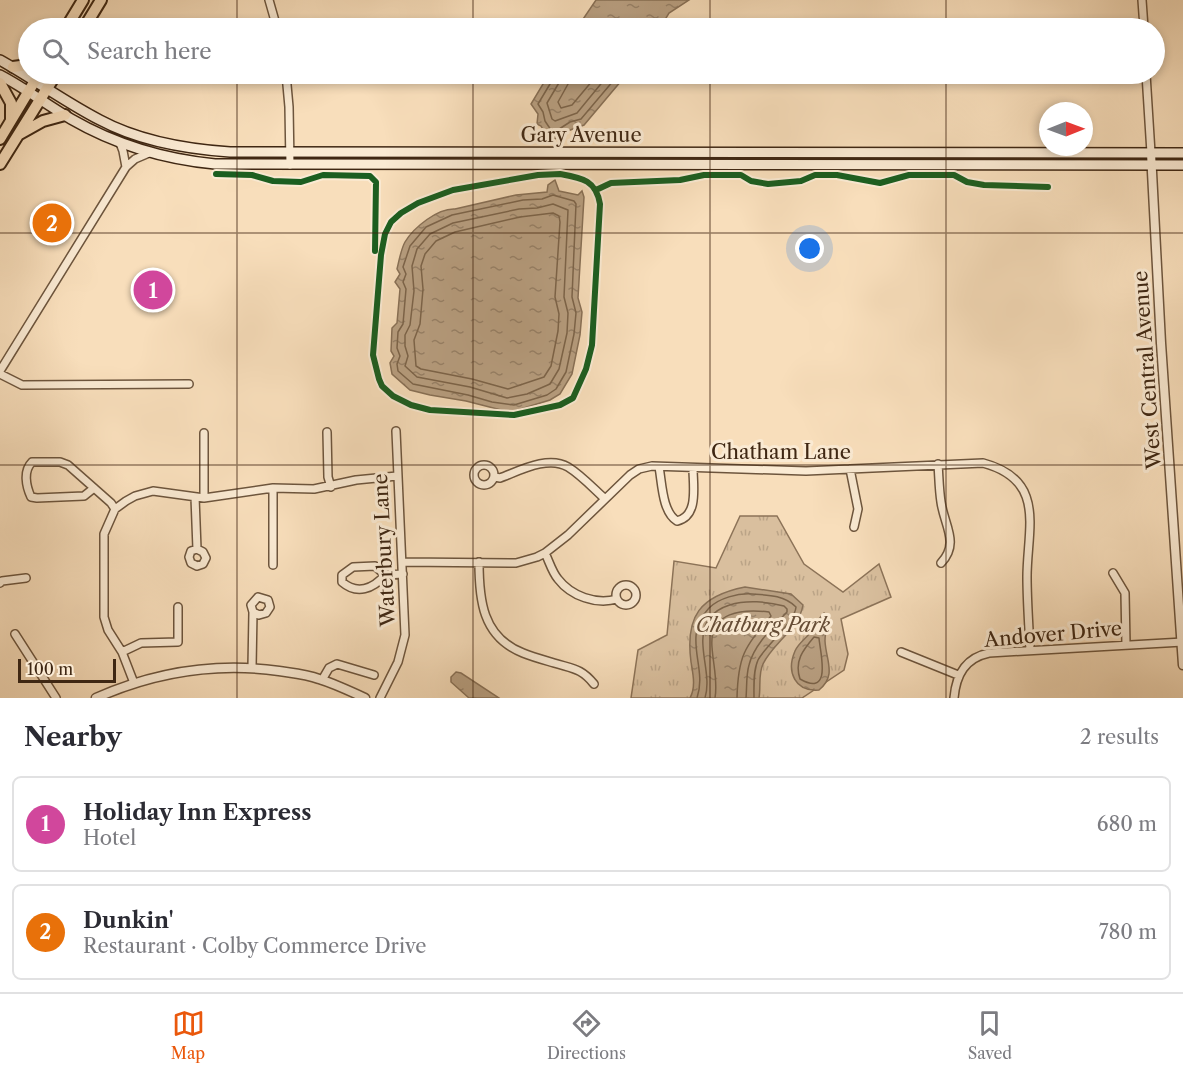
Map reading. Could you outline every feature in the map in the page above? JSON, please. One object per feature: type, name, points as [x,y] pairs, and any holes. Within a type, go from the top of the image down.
[{"type":"main road","points":[[72,18],[83,0]]},
{"type":"main road","points":[[90,18],[101,0]]},
{"type":"main road","name":"Gary Avenue","points":[[0,60],[18,69]]},
{"type":"main road","points":[[13,67],[18,66]]},
{"type":"main road","name":"Gary Avenue","points":[[0,75],[65,115],[120,143],[149,153],[215,164],[1183,165]]},
{"type":"main road","points":[[0,83],[11,104],[11,120]]},
{"type":"main road","points":[[0,138],[32,84]]},
{"type":"main road","name":"Gary Avenue","points":[[43,84],[47,89],[101,121],[130,132],[202,150],[230,152],[1183,153]]},
{"type":"main road","points":[[0,164],[50,84]]},
{"type":"main road","points":[[17,135],[43,121],[65,115]]},
{"type":"street","points":[[269,0],[274,18]]},
{"type":"street","points":[[1142,0],[1143,18]]},
{"type":"street","points":[[287,84],[290,165]]},
{"type":"street","name":"West Central Avenue","points":[[1147,84],[1161,343],[1183,665]]},
{"type":"street","points":[[120,143],[126,167]]},
{"type":"street","points":[[149,153],[135,159],[126,167],[0,372],[22,385],[189,384]]},
{"type":"street","name":"Waterbury Lane","points":[[380,698],[398,662],[404,641],[405,619],[396,430]]},
{"type":"street","points":[[327,432],[328,477],[331,487]]},
{"type":"street","points":[[204,433],[204,498]]},
{"type":"street","points":[[94,488],[84,496],[37,498],[31,496],[27,489],[26,472],[32,462],[60,462],[68,465],[111,503],[115,509]]},
{"type":"street","name":"Chatham Lane","points":[[402,562],[516,563],[545,553],[568,535],[630,475],[645,467],[797,471],[969,462],[991,465],[1002,470],[1018,483],[1028,501],[1031,523],[1027,577],[1030,650]]},
{"type":"street","points":[[495,477],[500,478],[539,464],[556,463],[568,467],[604,498]]},
{"type":"street","points":[[938,464],[941,503],[951,542],[949,555],[941,563]]},
{"type":"street","points":[[659,466],[667,510],[676,521],[688,516],[692,510],[693,468]]},
{"type":"street","points":[[850,469],[858,509],[854,528]]},
{"type":"street","points":[[134,682],[122,652],[108,630],[104,617],[104,534],[115,509],[135,495],[153,491],[204,498],[273,488],[301,490],[331,487],[357,480],[398,476]]},
{"type":"street","points":[[273,488],[273,565]]},
{"type":"street","points":[[195,496],[197,549]]},
{"type":"street","points":[[545,553],[557,578],[577,595],[609,601],[617,599]]},
{"type":"street","points":[[479,562],[479,593],[483,610],[496,633],[521,653],[584,672],[594,684]]},
{"type":"street","points":[[385,575],[375,566],[353,567],[342,575],[342,582],[358,590],[372,587],[385,575],[403,574]]},
{"type":"street","points":[[1113,573],[1125,593],[1126,645]]},
{"type":"street","points":[[0,583],[2,580],[26,578]]},
{"type":"street","points":[[122,652],[141,643],[178,642],[178,607]]},
{"type":"street","points":[[252,668],[253,612]]},
{"type":"street","points":[[15,634],[56,698]]},
{"type":"street","name":"Andover Drive","points":[[958,675],[982,654],[1182,642]]},
{"type":"street","points":[[900,652],[958,675],[954,698]]},
{"type":"street","points":[[322,680],[329,668],[337,664],[374,675]]},
{"type":"street","points":[[96,698],[134,682],[187,670],[215,667],[252,668],[322,680],[365,698]]},
{"type":"green space","points":[[376,157],[610,157],[610,161],[325,160]]},
{"type":"green space","points":[[616,157],[690,157],[704,160],[616,161]]},
{"type":"green space","points":[[905,157],[916,161],[815,160]]},
{"type":"green space","name":"Chatburg Park","points":[[740,516],[777,516],[804,564],[843,592],[879,564],[891,597],[841,619],[848,654],[844,670],[802,698],[631,698],[638,650],[667,635],[674,561],[716,568]]},
{"type":"water","points":[[596,0],[689,0],[669,13],[666,18],[584,18]]},
{"type":"water","points":[[543,84],[619,84],[584,125],[562,133],[553,141],[550,141],[541,126],[537,124],[538,114],[531,104]]},
{"type":"water","points":[[555,180],[559,191],[578,195],[582,191],[584,197],[578,298],[582,312],[580,335],[572,374],[560,394],[550,400],[514,411],[505,411],[410,390],[392,374],[390,363],[394,356],[391,351],[392,328],[397,323],[400,289],[395,282],[400,274],[397,269],[401,252],[409,236],[420,225],[441,212],[516,195],[547,192],[548,185]]},
{"type":"water","points":[[745,587],[791,594],[803,605],[801,614],[763,664],[759,698],[690,698],[693,676],[690,646],[694,620],[699,611],[717,596]]},
{"type":"water","points":[[824,613],[828,618],[825,641],[829,667],[828,679],[819,690],[811,690],[798,684],[792,673],[792,659],[798,646]]},
{"type":"water","points":[[456,672],[499,698],[469,698],[451,682],[451,677]]},
{"type":"cycle path","points":[[216,174],[252,175],[273,181],[301,182],[323,175],[370,176],[376,182],[375,251]]},
{"type":"cycle path","points":[[560,174],[587,182],[595,190],[600,204],[592,345],[586,369],[573,398],[560,405],[514,415],[430,410],[411,405],[393,396],[382,386],[373,355],[381,255],[385,234],[391,222],[418,203],[453,190],[538,175],[560,174]]},
{"type":"cycle path","points":[[596,190],[611,183],[680,180],[704,175],[741,175],[751,181],[768,184],[801,181],[815,175],[837,175],[880,183],[909,175],[954,175],[967,182],[984,185],[1048,187]]},
{"type":"place","name":"Dunkin'","points":[[52,223]]},
{"type":"place","name":"Holiday Inn Express","points":[[153,290]]}]
